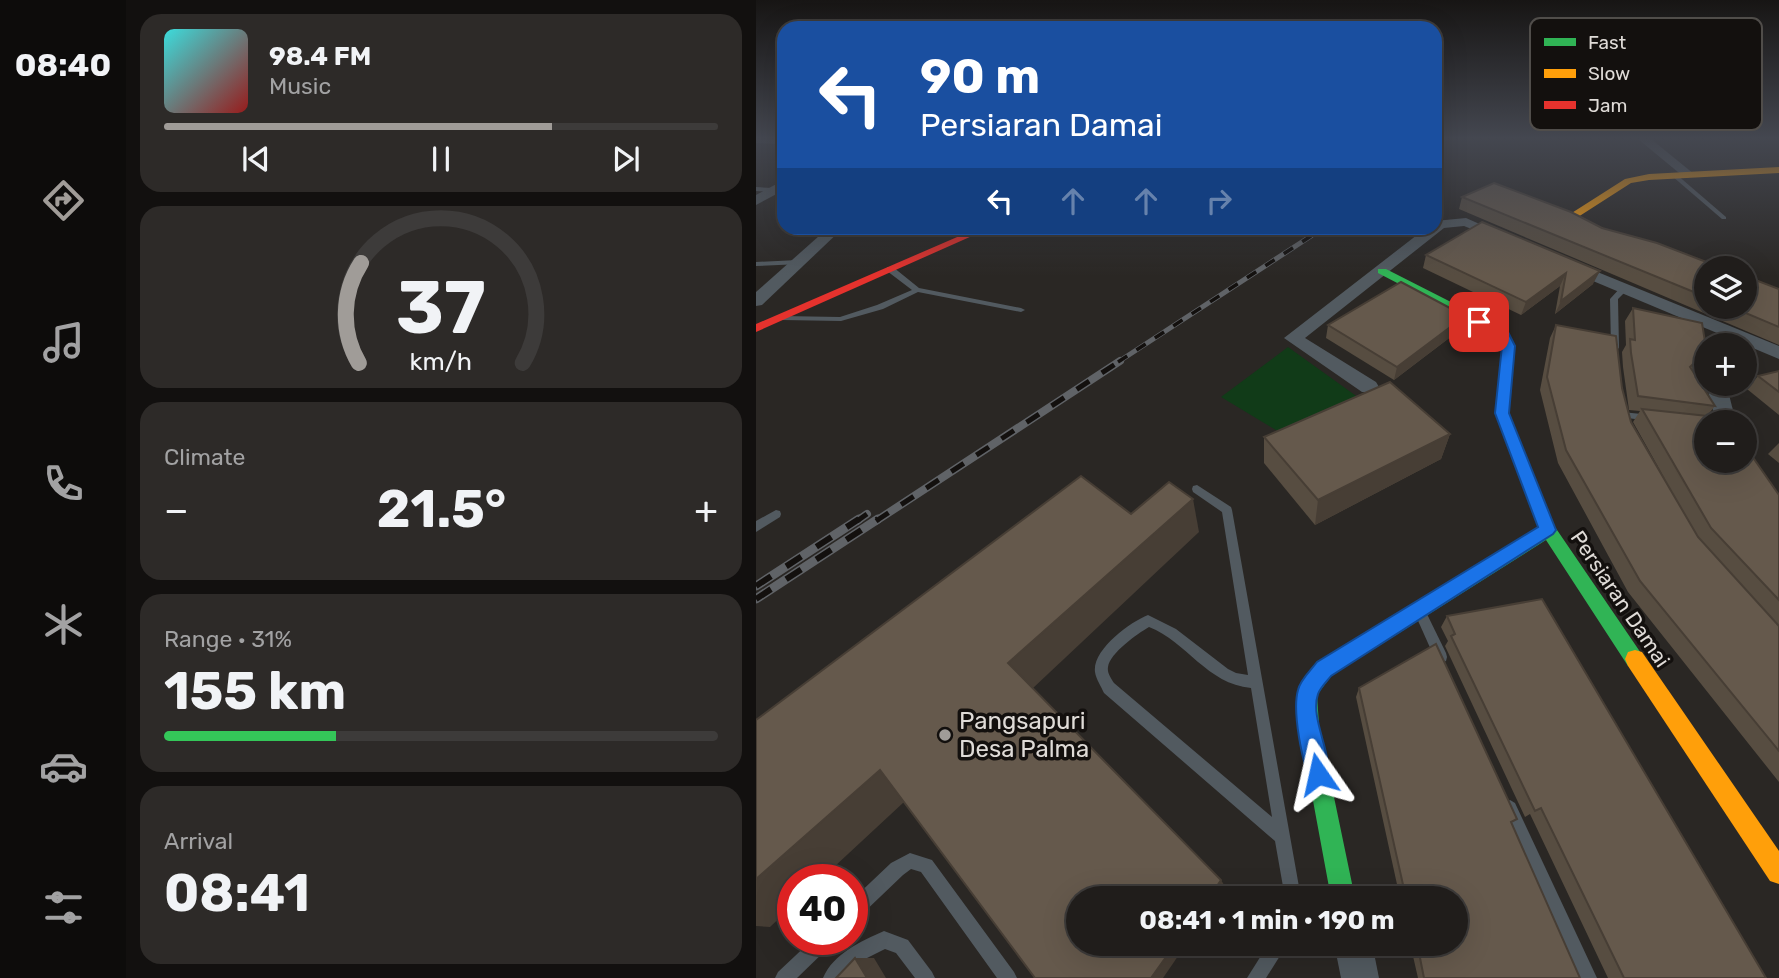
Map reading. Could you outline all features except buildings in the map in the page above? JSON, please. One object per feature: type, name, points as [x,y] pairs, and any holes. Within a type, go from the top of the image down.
[{"type":"street","points":[[1622,185],[1572,216],[1577,222],[1624,240]]},
{"type":"street","points":[[756,201],[777,188]]},
{"type":"street","points":[[1442,224],[1466,222],[1515,243]]},
{"type":"street","points":[[756,301],[828,235]]},
{"type":"street","points":[[756,328],[969,235]]},
{"type":"street","points":[[1369,387],[1293,338],[1426,235]]},
{"type":"street","points":[[1551,258],[1624,289],[1710,333],[1779,353]]},
{"type":"street","name":"Persiaran Damai","points":[[1382,271],[1504,334],[1508,346],[1502,413],[1548,530],[1779,872]]},
{"type":"street","points":[[1341,886],[1308,725],[1307,692],[1324,669],[1548,530]]},
{"type":"street","points":[[1356,956],[1360,978]]},
{"type":"lane","points":[[1691,185],[1724,218]]},
{"type":"lane","points":[[756,189],[777,187]]},
{"type":"lane","points":[[756,264],[799,262]]},
{"type":"lane","points":[[890,269],[918,290],[1021,310]]},
{"type":"lane","points":[[1617,362],[1614,299],[1624,289]]},
{"type":"lane","points":[[779,318],[841,319],[880,307],[918,290]]},
{"type":"lane","points":[[1621,402],[1624,420],[1658,419]]},
{"type":"lane","points":[[1197,489],[1227,510],[1291,886]]},
{"type":"lane","points":[[756,527],[776,514]]},
{"type":"lane","points":[[1419,608],[1447,670]]},
{"type":"lane","points":[[1257,682],[1237,680],[1225,674],[1171,631],[1148,621],[1139,625],[1107,654],[1101,666],[1102,677],[1109,688],[1284,838]]},
{"type":"lane","points":[[1503,793],[1588,978]]},
{"type":"lane","points":[[868,897],[897,869],[910,861],[926,866],[1008,978]]},
{"type":"lane","points":[[832,978],[853,956],[884,940],[901,946],[926,978]]},
{"type":"lane","points":[[784,978],[808,955]]},
{"type":"lane","points":[[1256,978],[1270,956]]},
{"type":"green space","points":[[1288,347],[1366,403],[1284,435],[1221,397]]},
{"type":"railway","points":[[1118,362],[1311,236]]},
{"type":"railway","points":[[876,521],[1120,361]]},
{"type":"railway","points":[[857,521],[867,514]]},
{"type":"railway","points":[[756,586],[859,519]]},
{"type":"railway","points":[[756,599],[878,519]]},
{"type":"traffic: fast","points":[[1382,271],[1504,334],[1508,346],[1502,413],[1548,530],[1635,659]]},
{"type":"traffic: fast","points":[[1341,886],[1309,725],[1307,692],[1324,669],[1548,530]]},
{"type":"traffic: slow","points":[[1606,233],[1577,222],[1572,216],[1622,185]]},
{"type":"traffic: slow","points":[[1635,659],[1779,872]]},
{"type":"traffic: jam","points":[[756,328],[969,235]]},
{"type":"place","name":"Pangsapuri Desa Palma","points":[[945,735]]},
{"type":"route","points":[[1318,774],[1308,725],[1307,692],[1324,669],[1548,530],[1502,413],[1508,346],[1504,334],[1479,322]]}]
